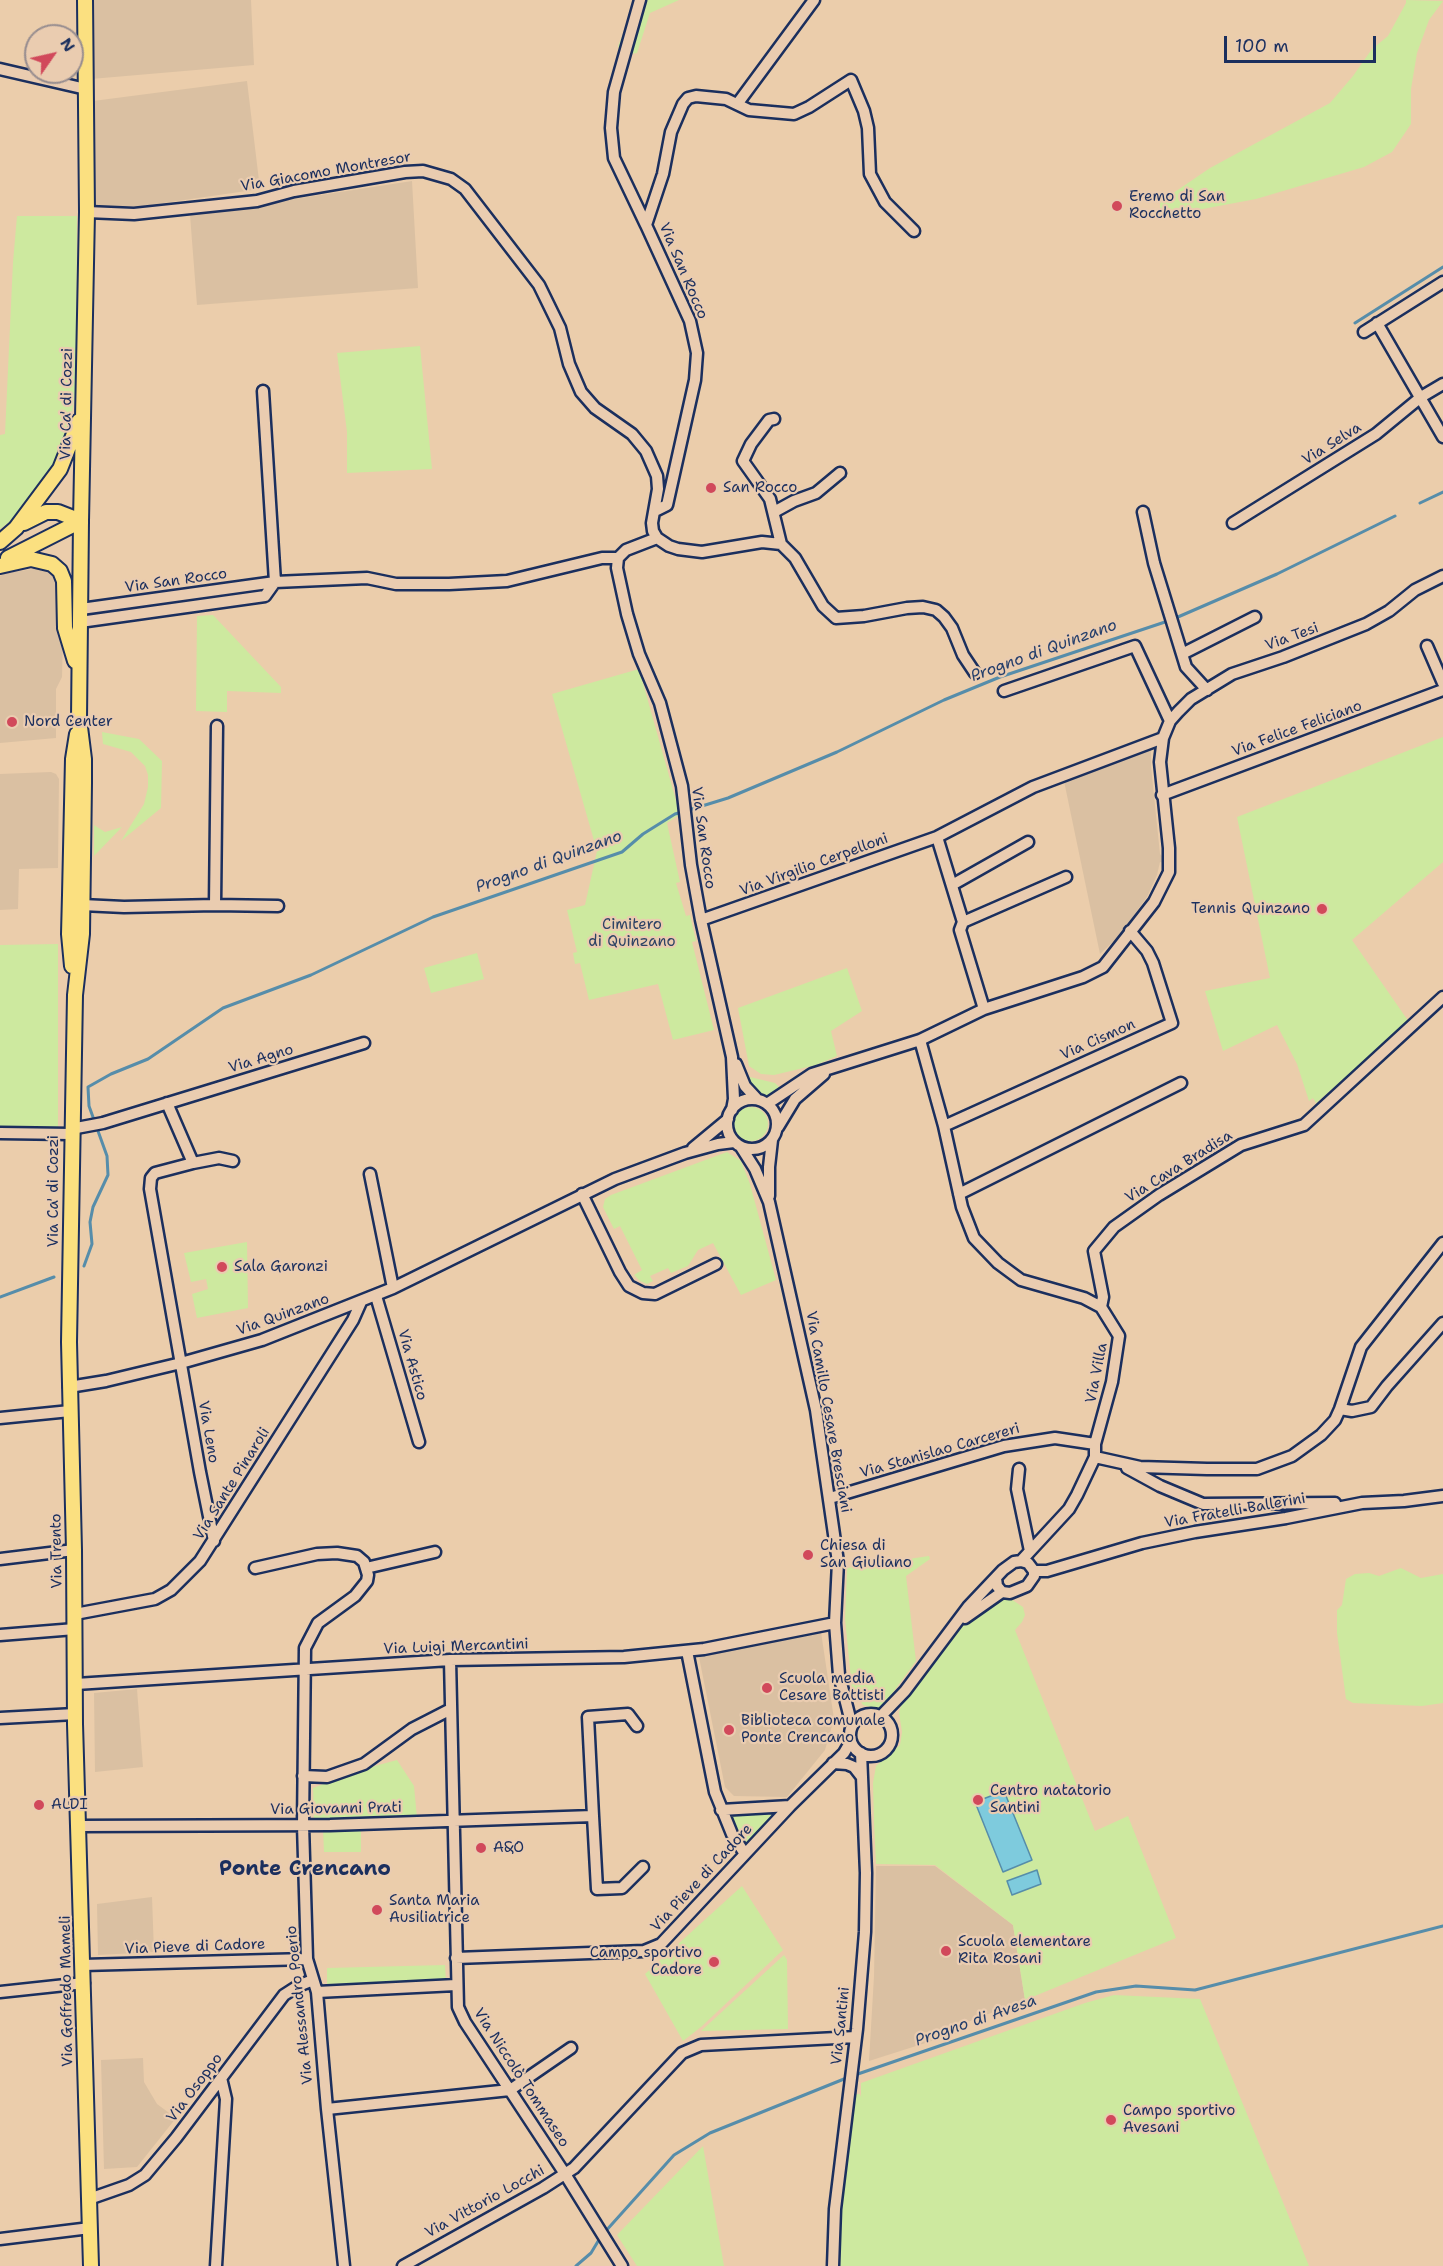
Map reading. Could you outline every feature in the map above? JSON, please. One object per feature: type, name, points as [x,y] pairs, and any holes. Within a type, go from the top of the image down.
[{"type":"main road","name":"Via Ca' di Cozzi","points":[[69,1387],[75,1130],[75,995],[69,925],[73,759],[79,719],[80,677],[87,212],[85,0]]},
{"type":"main road","points":[[0,542],[16,528],[60,469],[83,411]]},
{"type":"main road","points":[[16,528],[46,512],[68,515],[81,521]]},
{"type":"main road","points":[[0,564],[81,521]]},
{"type":"main road","points":[[0,564],[31,559],[52,564],[60,571],[64,581],[66,628],[80,677]]},
{"type":"main road","name":"Via Ca' di Cozzi","points":[[75,995],[82,934],[84,759],[79,719]]},
{"type":"main road","name":"Via Trento","points":[[69,1387],[74,1550],[75,1714]]},
{"type":"main road","name":"Via Goffredo Mameli","points":[[75,1714],[91,2266]]},
{"type":"street","points":[[640,0],[614,92],[611,128],[614,158],[646,225]]},
{"type":"street","points":[[738,103],[814,0]]},
{"type":"street","points":[[0,69],[86,88]]},
{"type":"street","name":"Via San Rocco","points":[[655,512],[667,505],[695,380],[697,353],[690,321],[646,225],[663,174],[670,132],[688,98],[696,96],[726,99],[749,110],[794,114],[851,80],[864,111],[868,128],[870,174],[885,202],[914,231]]},
{"type":"street","name":"Via Giacomo Montresor","points":[[87,212],[134,214],[257,201],[405,172],[423,171],[451,179],[465,189],[539,285],[560,328],[569,364],[581,392],[595,408],[632,434],[646,451],[657,476],[655,512]]},
{"type":"street","points":[[1364,332],[1443,282]]},
{"type":"street","points":[[1377,323],[1443,437]]},
{"type":"street","name":"Via Selva","points":[[1233,523],[1376,434],[1421,397],[1443,384]]},
{"type":"street","points":[[81,616],[98,620],[266,596],[275,582],[263,391]]},
{"type":"street","points":[[774,418],[769,420],[751,444],[743,461],[770,499],[781,544],[795,558],[823,606],[836,618],[864,616],[908,608],[923,607],[936,610],[952,628],[963,655],[975,673]]},
{"type":"street","points":[[774,512],[794,501],[816,494],[840,473]]},
{"type":"street","points":[[655,512],[652,523],[657,538],[678,549],[702,552],[762,542],[781,544]]},
{"type":"street","points":[[1143,512],[1154,563],[1186,667],[1207,690]]},
{"type":"street","name":"Via San Rocco","points":[[657,538],[626,550],[618,558],[616,568],[639,654],[660,703],[684,800],[690,865],[732,1057],[735,1099],[730,1114]]},
{"type":"street","name":"Via San Rocco","points":[[81,616],[275,582],[367,578],[396,584],[507,581],[602,558],[618,558]]},
{"type":"street","name":"Via Tesi","points":[[984,1009],[1083,977],[1102,967],[1154,902],[1169,872],[1169,848],[1159,767],[1163,738],[1170,721],[1191,699],[1232,674],[1366,624],[1389,611],[1415,590],[1443,576]]},
{"type":"street","points":[[1182,654],[1256,617]]},
{"type":"street","points":[[1004,691],[1135,646],[1170,721]]},
{"type":"street","points":[[1427,646],[1443,683]]},
{"type":"street","name":"Via Felice Feliciano","points":[[1162,795],[1443,690]]},
{"type":"street","points":[[214,904],[217,726]]},
{"type":"street","name":"Via Virgilio Cerpelloni","points":[[701,920],[937,837],[1033,787],[1163,738]]},
{"type":"street","points":[[937,837],[963,922],[960,930],[984,1009]]},
{"type":"street","points":[[952,885],[1028,842]]},
{"type":"street","points":[[963,922],[1066,877]]},
{"type":"street","points":[[82,905],[278,906]]},
{"type":"street","name":"Via Cismon","points":[[944,1126],[1172,1023],[1153,963],[1147,951],[1131,932]]},
{"type":"street","name":"Via Cava Bradisa","points":[[1101,1306],[1103,1297],[1094,1251],[1114,1227],[1159,1195],[1241,1145],[1304,1125],[1443,997]]},
{"type":"street","name":"Via Quinzano","points":[[686,1153],[712,1133],[740,1102],[762,1102],[788,1091],[805,1077],[920,1040],[953,1022],[984,1009]]},
{"type":"street","points":[[920,1040],[944,1126],[962,1207],[974,1238],[998,1263],[1021,1280],[1084,1298],[1101,1306]]},
{"type":"street","name":"Via Agno","points":[[0,1133],[75,1130],[364,1043]]},
{"type":"street","name":"Via San Rocco","points":[[732,1057],[745,1086],[762,1102]]},
{"type":"street","points":[[772,1140],[777,1127],[795,1099],[812,1082],[834,1067]]},
{"type":"street","points":[[959,1194],[1181,1083]]},
{"type":"street","points":[[762,1102],[776,1115],[777,1127]]},
{"type":"street","points":[[167,1103],[193,1163]]},
{"type":"street","points":[[730,1114],[729,1134],[738,1145]]},
{"type":"street","name":"Via Quinzano","points":[[69,1387],[106,1381],[181,1363],[262,1340],[376,1296],[582,1194],[633,1172],[718,1144],[759,1149],[772,1140]]},
{"type":"street","name":"Via Camillo Cesare Bresciani","points":[[769,1202],[772,1140]]},
{"type":"street","name":"Via Camillo Cesare Bresciani","points":[[738,1145],[754,1169],[769,1202],[816,1410],[838,1563],[835,1623],[840,1682],[852,1726]]},
{"type":"street","points":[[181,1363],[150,1189],[151,1178],[155,1173],[193,1163],[219,1158],[232,1161]]},
{"type":"street","points":[[370,1174],[393,1288]]},
{"type":"street","points":[[582,1194],[620,1272],[629,1286],[642,1293],[655,1294],[716,1264]]},
{"type":"street","points":[[1095,1457],[1118,1464],[1151,1468],[1257,1469],[1292,1456],[1321,1435],[1335,1420],[1361,1347],[1443,1243]]},
{"type":"street","name":"Via Astico","points":[[376,1296],[419,1442]]},
{"type":"street","name":"Via Sante Pinaroli","points":[[75,1614],[155,1599],[180,1582],[200,1561],[353,1320],[361,1302]]},
{"type":"street","name":"Via Villa","points":[[884,1720],[968,1607],[1008,1566],[1021,1561],[1069,1509],[1077,1496],[1095,1457],[1095,1444],[1112,1382],[1119,1336],[1101,1306]]},
{"type":"street","points":[[1340,1409],[1352,1411],[1371,1407],[1443,1323]]},
{"type":"street","name":"Via Leno","points":[[181,1363],[214,1541]]},
{"type":"street","points":[[0,1418],[70,1411]]},
{"type":"street","name":"Via Stanislao Carcereri","points":[[830,1498],[1004,1446],[1055,1438],[1095,1444]]},
{"type":"street","points":[[1118,1464],[1160,1486],[1203,1504],[1362,1503]]},
{"type":"street","points":[[1019,1469],[1017,1489],[1030,1551]]},
{"type":"street","name":"Via Fratelli Ballerini","points":[[1034,1571],[1047,1571],[1118,1552],[1142,1543],[1195,1532],[1362,1503],[1443,1496]]},
{"type":"street","points":[[0,1559],[74,1550]]},
{"type":"street","points":[[255,1568],[317,1554],[337,1552],[357,1556],[364,1562],[366,1568],[435,1552]]},
{"type":"street","points":[[1021,1561],[1028,1563],[1034,1571]]},
{"type":"street","name":"Via Alessandro Poerio","points":[[344,2266],[317,1992],[307,1959],[303,1825],[305,1648],[318,1623],[355,1596],[367,1581],[366,1568]]},
{"type":"street","name":"Via Villa","points":[[953,1628],[988,1600],[1002,1592],[1019,1591],[1027,1587],[1034,1576],[1034,1571]]},
{"type":"street","points":[[996,1578],[1002,1592]]},
{"type":"street","name":"Via Luigi Mercantini","points":[[76,1684],[450,1660],[624,1657],[687,1651],[835,1623]]},
{"type":"street","points":[[0,1635],[75,1629]]},
{"type":"street","points":[[687,1651],[715,1792],[732,1834],[746,1854]]},
{"type":"street","name":"Via Niccolò Tommaseo","points":[[450,1660],[458,2007],[465,2022],[510,2090],[569,2171],[596,2226],[622,2266]]},
{"type":"street","points":[[845,1702],[862,1716]]},
{"type":"street","points":[[303,1776],[327,1777],[364,1764],[412,1729],[451,1709]]},
{"type":"street","points":[[0,1718],[75,1714]]},
{"type":"street","points":[[637,1726],[628,1714],[588,1717],[597,1889],[622,1888],[644,1867]]},
{"type":"street","points":[[852,1726],[862,1716],[873,1714],[884,1720],[891,1731],[889,1744],[880,1753],[860,1750]]},
{"type":"street","name":"Via Santini","points":[[852,1726],[867,1780],[863,1788]]},
{"type":"street","name":"Via Santini","points":[[833,2266],[835,2209],[856,2037],[865,1932],[866,1873],[860,1750]]},
{"type":"street","name":"Via Pieve di Cadore","points":[[456,1958],[644,1951],[662,1944],[833,1763],[843,1754],[860,1750]]},
{"type":"street","points":[[833,1763],[855,1767],[861,1776]]},
{"type":"street","points":[[721,1810],[790,1806]]},
{"type":"street","name":"Via Giovanni Prati","points":[[80,1826],[303,1825],[593,1816]]},
{"type":"street","name":"Via Pieve di Cadore","points":[[83,1965],[307,1959]]},
{"type":"street","name":"Via Osoppo","points":[[89,2199],[129,2186],[145,2175],[284,1995],[313,1980]]},
{"type":"street","points":[[0,1992],[84,1983]]},
{"type":"street","points":[[317,1992],[456,1985]]},
{"type":"street","name":"Via Vittorio Locchi","points":[[403,2266],[569,2171],[682,2053],[701,2045],[856,2037]]},
{"type":"street","points":[[327,2109],[510,2090],[571,2048]]},
{"type":"street","points":[[216,2266],[226,2099],[221,2078]]},
{"type":"street","points":[[0,2239],[90,2228]]},
{"type":"shaded area","points":[[90,0],[251,0],[254,65],[91,79]]},
{"type":"shaded area","points":[[247,81],[260,189],[136,207],[90,206],[93,101]]},
{"type":"shaded area","points":[[412,181],[418,288],[197,305],[190,215]]},
{"type":"shaded area","points":[[40,568],[46,569],[53,576],[64,594],[62,677],[56,689],[56,738],[0,743],[0,576]]},
{"type":"shaded area","points":[[1151,741],[1151,766],[1160,854],[1169,864],[1160,862],[1147,897],[1118,937],[1100,954],[1064,781],[1097,769]]},
{"type":"shaded area","points":[[51,772],[59,779],[58,868],[19,869],[18,909],[0,910],[0,774]]},
{"type":"shaded area","name":"Scuola media Cesare Battisti","points":[[821,1632],[834,1719],[825,1750],[787,1797],[734,1796],[725,1787],[699,1657]]},
{"type":"shaded area","points":[[137,1689],[143,1767],[95,1772],[94,1693]]},
{"type":"shaded area","name":"Scuola elementare Rita Rosani","points":[[876,1866],[935,1866],[1013,1925],[1025,2000],[965,2023],[963,2031],[869,2061],[874,1976]]},
{"type":"shaded area","points":[[152,1897],[154,1952],[98,1955],[97,1904]]},
{"type":"shaded area","points":[[143,2058],[144,2082],[157,2104],[176,2118],[137,2167],[104,2169],[101,2060]]},
{"type":"green space","points":[[640,0],[679,0],[650,13],[637,53],[622,55],[618,46],[624,32],[645,11]]},
{"type":"green space","points":[[1406,0],[1443,1],[1429,20],[1417,53],[1411,89],[1411,124],[1392,152],[1364,167],[1256,199],[1160,217],[1160,202],[1210,168],[1330,103],[1372,49],[1388,36]]},
{"type":"green space","points":[[17,216],[77,216],[76,390],[65,450],[20,514],[0,529],[0,435],[5,434]]},
{"type":"green space","points":[[420,346],[432,469],[347,473],[347,432],[337,353]]},
{"type":"green space","points":[[213,615],[281,687],[281,693],[227,691],[227,712],[196,711],[197,616]]},
{"type":"green space","name":"Cimitero di Quinzano","points":[[639,669],[677,804],[679,815],[667,823],[680,882],[676,883],[686,916],[690,915],[696,941],[692,942],[714,1030],[673,1040],[658,984],[589,1000],[580,963],[575,964],[573,953],[577,952],[567,910],[585,905],[597,851],[552,694]]},
{"type":"green space","points":[[102,732],[139,739],[162,761],[161,808],[121,841],[144,804],[148,775],[145,766],[131,752],[103,744]]},
{"type":"green space","name":"Tennis Quinzano","points":[[1443,737],[1443,862],[1352,940],[1409,1022],[1316,1103],[1313,1098],[1309,1101],[1297,1064],[1277,1025],[1223,1051],[1205,991],[1270,978],[1237,817]]},
{"type":"green space","points":[[94,825],[105,832],[122,827],[94,856]]},
{"type":"green space","points":[[58,944],[58,1129],[0,1126],[0,945]]},
{"type":"green space","points":[[477,953],[484,979],[431,993],[424,968]]},
{"type":"green space","points":[[847,968],[862,1011],[831,1031],[837,1056],[816,1065],[774,1075],[761,1074],[749,1066],[738,1008]]},
{"type":"green space","points":[[750,1077],[775,1083],[783,1091],[771,1096],[759,1095],[745,1079]]},
{"type":"green space","points":[[751,1107],[763,1112],[768,1124],[763,1136],[751,1141],[739,1136],[734,1124],[739,1112]]},
{"type":"green space","points":[[727,1152],[741,1161],[750,1184],[776,1280],[741,1295],[713,1243],[698,1250],[688,1266],[671,1273],[668,1268],[650,1276],[653,1281],[647,1284],[640,1281],[634,1275],[642,1270],[620,1226],[614,1229],[603,1207],[605,1199]]},
{"type":"green space","points":[[247,1242],[248,1308],[197,1318],[192,1294],[208,1289],[206,1279],[191,1282],[184,1253]]},
{"type":"green space","points":[[929,1556],[930,1559],[906,1576],[916,1661],[880,1710],[863,1705],[852,1689],[845,1619],[847,1568]]},
{"type":"green space","points":[[1401,1568],[1421,1578],[1443,1574],[1443,1703],[1422,1706],[1353,1703],[1346,1699],[1337,1633],[1337,1610],[1342,1605],[1346,1579],[1355,1574],[1369,1573],[1379,1576]]},
{"type":"green space","name":"Centro natatorio Santini","points":[[1011,1599],[1023,1607],[1025,1615],[1015,1630],[1095,1831],[1128,1816],[1176,1938],[1025,2000],[1013,1925],[935,1865],[876,1864],[874,1823],[873,1783],[876,1766],[900,1745],[902,1732],[899,1713],[902,1702],[953,1636],[974,1615],[1001,1600]]},
{"type":"green space","points":[[397,1760],[414,1786],[417,1818],[314,1821],[313,1788],[360,1770]]},
{"type":"green space","points":[[781,1809],[747,1846],[730,1811]]},
{"type":"green space","points":[[323,1830],[361,1830],[361,1852],[324,1852]]},
{"type":"green space","name":"Campo sportivo Cadore","points":[[742,1886],[783,1950],[683,2041],[645,1974]]},
{"type":"green space","points":[[784,1955],[787,1960],[788,2029],[701,2031]]},
{"type":"green space","points":[[445,1965],[446,1982],[327,1984],[327,1968]]},
{"type":"green space","name":"Campo sportivo Avesani","points":[[1114,1995],[1200,1999],[1309,2266],[840,2266],[841,2211],[856,2094],[860,2094],[861,2097],[861,2083],[1085,2003]]},
{"type":"green space","points":[[703,2146],[724,2266],[637,2266],[617,2235]]},
{"type":"water","points":[[1004,1791],[1032,1860],[1003,1872],[975,1802]]},
{"type":"water","points":[[1037,1870],[1041,1884],[1012,1895],[1007,1881]]},
{"type":"waterway","points":[[1355,323],[1443,267]]},
{"type":"waterway","points":[[1420,503],[1443,492]]},
{"type":"waterway","name":"Progno di Quinzano","points":[[689,810],[728,798],[837,752],[944,700],[1000,677],[1171,620],[1277,574],[1395,516]]},
{"type":"waterway","name":"Progno di Quinzano","points":[[84,1266],[92,1244],[90,1222],[93,1207],[108,1175],[107,1156],[89,1106],[88,1087],[111,1074],[148,1059],[223,1008],[311,975],[433,917],[622,852],[643,834],[682,812]]},
{"type":"waterway","name":"Progno di Quinzano","points":[[0,1297],[54,1277]]},
{"type":"waterway","name":"Progno di Avesa","points":[[855,2075],[1096,1992],[1136,1986],[1195,1990],[1443,1926]]},
{"type":"waterway","name":"Progno di Avesa","points":[[604,2233],[674,2155],[710,2133],[849,2077]]},
{"type":"waterway","name":"Progno di Avesa","points":[[576,2266],[591,2253],[600,2238]]},
{"type":"place","name":"Eremo di San Rocchetto","points":[[1117,206]]},
{"type":"place","name":"San Rocco","points":[[711,488]]},
{"type":"place","name":"Nord Center","points":[[12,722]]},
{"type":"place","name":"Tennis Quinzano","points":[[1322,909]]},
{"type":"place","name":"Sala Garonzi","points":[[222,1267]]},
{"type":"place","name":"Chiesa di San Giuliano","points":[[808,1555]]},
{"type":"place","name":"Scuola media Cesare Battisti","points":[[767,1688]]},
{"type":"place","name":"Biblioteca comunale Ponte Crencano","points":[[729,1730]]},
{"type":"place","name":"Centro natatorio Santini","points":[[978,1800]]},
{"type":"place","name":"ALDI","points":[[39,1805]]},
{"type":"place","name":"A&O","points":[[481,1848]]},
{"type":"place","name":"Santa Maria Ausiliatrice","points":[[377,1910]]},
{"type":"place","name":"Scuola elementare Rita Rosani","points":[[946,1951]]},
{"type":"place","name":"Campo sportivo Cadore","points":[[714,1962]]},
{"type":"place","name":"Campo sportivo Avesani","points":[[1111,2120]]},
{"type":"district","name":"Ponte Crencano","points":[[305,1870]]}]
